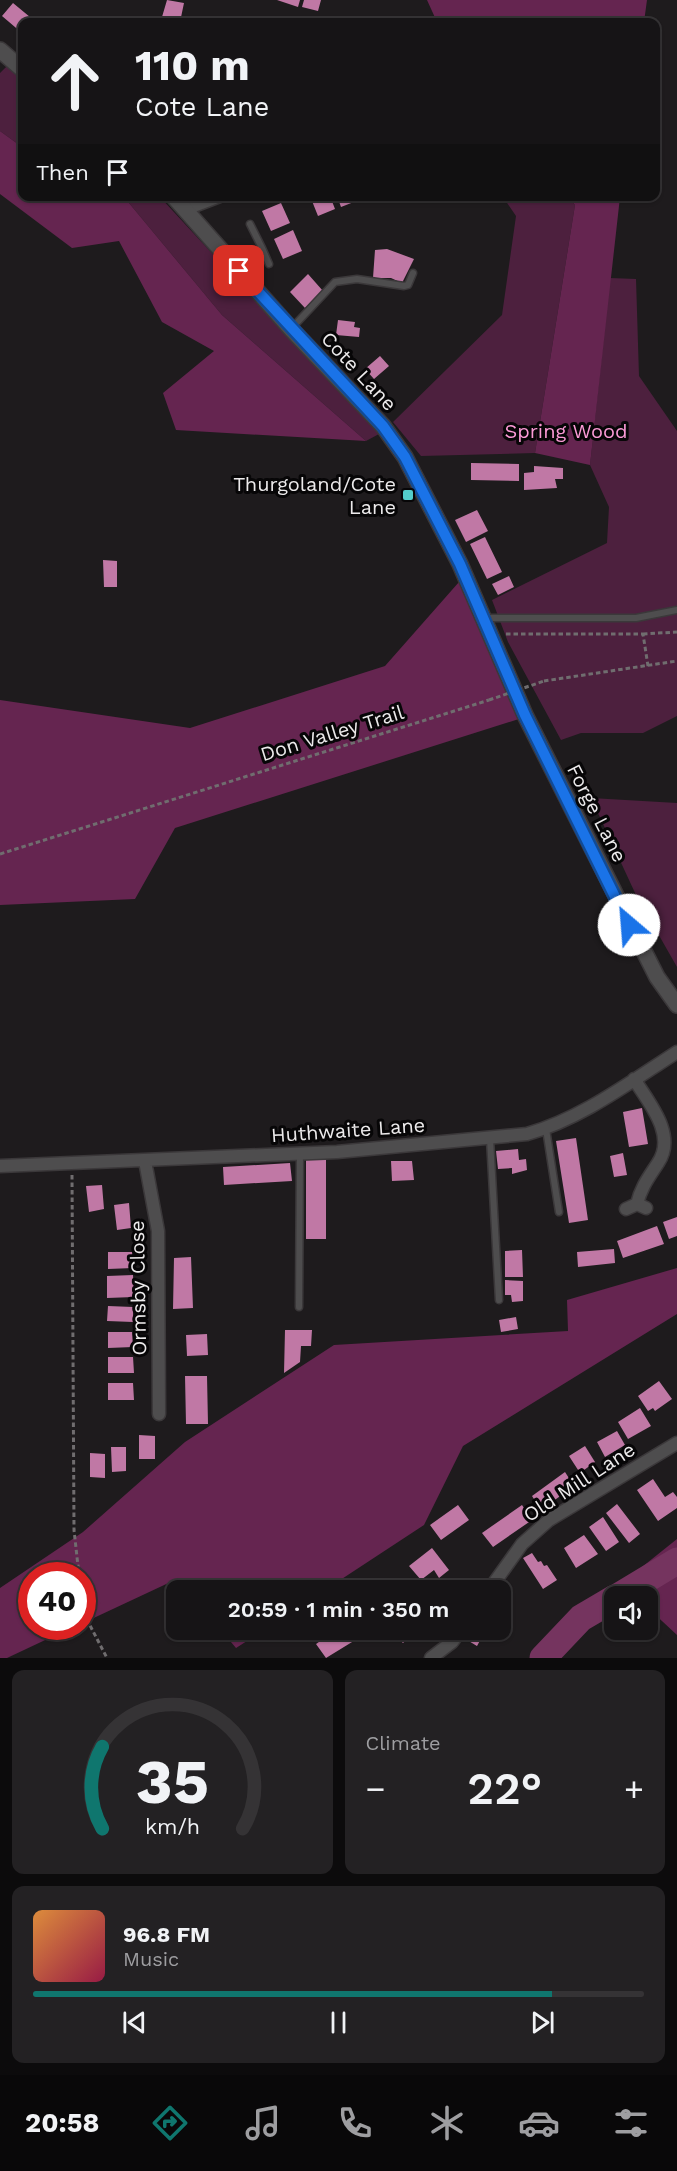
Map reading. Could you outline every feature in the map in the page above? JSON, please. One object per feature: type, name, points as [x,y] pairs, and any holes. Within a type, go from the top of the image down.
[{"type":"street","points":[[0,50],[18,66]]},
{"type":"street","name":"Cote Lane","points":[[178,201],[291,329],[383,426],[405,457],[460,564],[492,634],[518,700]]},
{"type":"street","points":[[186,209],[207,201]]},
{"type":"street","name":"Forge Lane","points":[[518,700],[620,908],[657,978],[677,1005]]},
{"type":"street","name":"Huthwaite Lane","points":[[0,1166],[300,1154],[490,1139],[546,1129],[677,1052]]},
{"type":"street","points":[[634,1079],[665,1137],[663,1154],[642,1186],[636,1207]]},
{"type":"street","name":"Ormsby Close","points":[[146,1161],[158,1231],[159,1414]]},
{"type":"street","name":"Old Mill Lane","points":[[496,1580],[522,1544],[549,1521],[677,1443]]},
{"type":"street","points":[[431,1658],[454,1640]]},
{"type":"lane","points":[[250,224],[269,264]]},
{"type":"lane","points":[[239,271],[262,248]]},
{"type":"lane","points":[[291,329],[335,282],[357,279],[404,286],[408,285],[413,273]]},
{"type":"lane","points":[[484,618],[636,618],[677,610]]},
{"type":"lane","points":[[546,1129],[559,1212]]},
{"type":"lane","points":[[490,1139],[499,1300]]},
{"type":"lane","points":[[299,1307],[300,1154]]},
{"type":"path","points":[[492,634],[677,632]]},
{"type":"path","points":[[643,634],[648,666]]},
{"type":"path","name":"Don Valley Trail","points":[[0,854],[544,681],[677,661]]},
{"type":"path","points":[[72,1164],[74,1530],[78,1562]]},
{"type":"path","points":[[96,1637],[107,1658]]},
{"type":"shaded area","points":[[7,66],[18,76],[18,144],[0,131],[0,73]]},
{"type":"shaded area","points":[[127,201],[164,201],[379,434],[366,441],[222,315]]},
{"type":"shaded area","points":[[506,201],[572,201],[575,205],[535,453],[421,456],[393,422],[502,315],[516,216]]},
{"type":"shaded area","points":[[610,278],[636,279],[639,376],[677,431],[677,716],[643,733],[581,733],[561,740],[508,642],[492,600],[607,543],[609,507],[590,465]]},
{"type":"shaded area","points":[[591,798],[677,803],[677,967],[636,895]]},
{"type":"green space","points":[[427,0],[647,0],[645,18],[435,18]]},
{"type":"green space","points":[[0,131],[18,144],[18,201],[127,201],[222,315],[366,441],[176,430],[163,393],[214,351],[162,322],[119,241],[72,248],[0,194]]},
{"type":"green space","name":"Spring Wood","points":[[572,201],[620,201],[590,465],[535,453],[575,205]]},
{"type":"green space","points":[[459,582],[522,718],[175,828],[135,899],[0,905],[0,700],[190,728],[385,666]]},
{"type":"green space","points":[[677,1268],[677,1314],[463,1446],[424,1525],[340,1580],[166,1580],[166,1584],[96,1617],[96,1562],[39,1562],[83,1532],[185,1442],[334,1345],[568,1331],[567,1300]]},
{"type":"green space","points":[[677,1539],[677,1635],[658,1617],[658,1586],[625,1586],[622,1583]]},
{"type":"green space","points":[[18,1576],[18,1640],[45,1640],[7,1658],[0,1658],[0,1588]]},
{"type":"green space","points":[[229,1640],[249,1640],[236,1648]]},
{"type":"building","points":[[167,0],[184,3],[181,18],[162,17]]},
{"type":"building","points":[[277,0],[300,0],[298,7]]},
{"type":"building","points":[[304,0],[321,0],[318,11],[302,7]]},
{"type":"building","points":[[13,3],[31,18],[18,18],[18,30],[2,16]]},
{"type":"building","points":[[312,201],[332,201],[335,209],[318,216]]},
{"type":"building","points":[[339,201],[356,201],[341,207]]},
{"type":"building","points":[[281,203],[290,223],[271,231],[262,211]]},
{"type":"building","points":[[293,230],[302,251],[283,259],[274,239]]},
{"type":"building","points":[[387,249],[414,259],[402,283],[391,278],[373,278],[375,250]]},
{"type":"building","points":[[308,274],[323,291],[305,308],[290,292]]},
{"type":"building","points":[[338,320],[355,322],[354,327],[360,328],[359,337],[336,335]]},
{"type":"building","points":[[380,356],[389,366],[374,379],[365,369]]},
{"type":"building","points":[[471,463],[519,464],[519,481],[471,480]]},
{"type":"building","points":[[534,466],[563,468],[563,479],[555,479],[557,488],[524,490],[524,473],[534,472]]},
{"type":"building","points":[[477,510],[488,531],[466,542],[455,520]]},
{"type":"building","points":[[485,537],[502,572],[487,579],[470,544]]},
{"type":"building","points":[[103,560],[117,561],[117,587],[104,587]]},
{"type":"building","points":[[509,576],[514,587],[498,595],[492,584]]},
{"type":"building","points":[[642,1108],[648,1144],[629,1147],[623,1112]]},
{"type":"building","points":[[576,1138],[588,1220],[569,1223],[556,1141]]},
{"type":"building","points":[[518,1149],[519,1160],[526,1159],[527,1170],[512,1174],[512,1168],[498,1169],[496,1151]]},
{"type":"building","points":[[623,1153],[627,1175],[614,1177],[610,1156]]},
{"type":"building","points":[[326,1158],[326,1239],[306,1239],[306,1159]]},
{"type":"building","points":[[391,1161],[412,1161],[414,1180],[392,1181]]},
{"type":"building","points":[[290,1163],[292,1181],[224,1185],[223,1167]]},
{"type":"building","points":[[102,1185],[104,1209],[89,1212],[86,1186]]},
{"type":"building","points":[[129,1203],[131,1228],[117,1230],[114,1205]]},
{"type":"building","points":[[677,1217],[677,1236],[669,1239],[663,1222]]},
{"type":"building","points":[[657,1226],[664,1244],[623,1258],[617,1241]]},
{"type":"building","points":[[614,1249],[615,1263],[578,1267],[577,1252]]},
{"type":"building","points":[[522,1250],[523,1277],[505,1277],[505,1251]]},
{"type":"building","points":[[108,1252],[132,1252],[133,1268],[108,1269]]},
{"type":"building","points":[[191,1257],[193,1308],[173,1309],[174,1258]]},
{"type":"building","points":[[133,1275],[134,1297],[107,1298],[107,1276]]},
{"type":"building","points":[[505,1280],[523,1281],[523,1301],[512,1302],[511,1295],[505,1295]]},
{"type":"building","points":[[108,1306],[133,1307],[133,1322],[107,1321]]},
{"type":"building","points":[[516,1317],[518,1329],[501,1332],[499,1320]]},
{"type":"building","points":[[285,1330],[312,1330],[311,1346],[301,1346],[300,1362],[284,1373]]},
{"type":"building","points":[[108,1332],[132,1332],[133,1347],[108,1348]]},
{"type":"building","points":[[207,1334],[208,1355],[187,1356],[186,1335]]},
{"type":"building","points":[[108,1357],[133,1357],[134,1373],[108,1373]]},
{"type":"building","points":[[185,1376],[207,1376],[208,1424],[186,1424]]},
{"type":"building","points":[[659,1381],[672,1399],[655,1411],[653,1408],[648,1411],[638,1396]]},
{"type":"building","points":[[108,1383],[133,1383],[134,1400],[108,1400]]},
{"type":"building","points":[[640,1408],[651,1426],[628,1439],[618,1422]]},
{"type":"building","points":[[617,1431],[625,1445],[605,1457],[597,1442]]},
{"type":"building","points":[[139,1435],[155,1436],[155,1459],[139,1459]]},
{"type":"building","points":[[585,1446],[595,1462],[580,1473],[569,1456]]},
{"type":"building","points":[[111,1447],[126,1447],[126,1471],[112,1472]]},
{"type":"building","points":[[90,1453],[105,1454],[105,1478],[90,1477]]},
{"type":"building","points":[[565,1472],[574,1486],[541,1510],[532,1496]]},
{"type":"building","points":[[653,1479],[665,1497],[673,1492],[677,1497],[677,1508],[658,1521],[637,1490]]},
{"type":"building","points":[[617,1504],[640,1534],[629,1543],[606,1513]]},
{"type":"building","points":[[458,1505],[469,1520],[441,1540],[430,1525]]},
{"type":"building","points":[[522,1505],[532,1520],[493,1547],[482,1533]]},
{"type":"building","points":[[603,1517],[619,1542],[606,1551],[589,1527]]},
{"type":"building","points":[[584,1535],[598,1554],[576,1568],[564,1548]]},
{"type":"building","points":[[432,1548],[449,1570],[439,1578],[434,1570],[421,1580],[409,1566]]},
{"type":"building","points":[[532,1553],[538,1562],[541,1561],[544,1566],[547,1565],[557,1580],[543,1589],[523,1558]]},
{"type":"building","points":[[322,1640],[355,1640],[326,1658],[316,1644]]},
{"type":"building","points":[[467,1640],[480,1640],[477,1646]]},
{"type":"waterway","points":[[636,1586],[677,1561]]},
{"type":"waterway","points":[[543,1658],[581,1618],[604,1604]]},
{"type":"place","name":"Thurgoland/Cote Lane","points":[[408,495]]},
{"type":"route","points":[[239,271],[383,426],[405,457],[460,564],[492,634],[518,700],[560,789],[629,925]]}]
